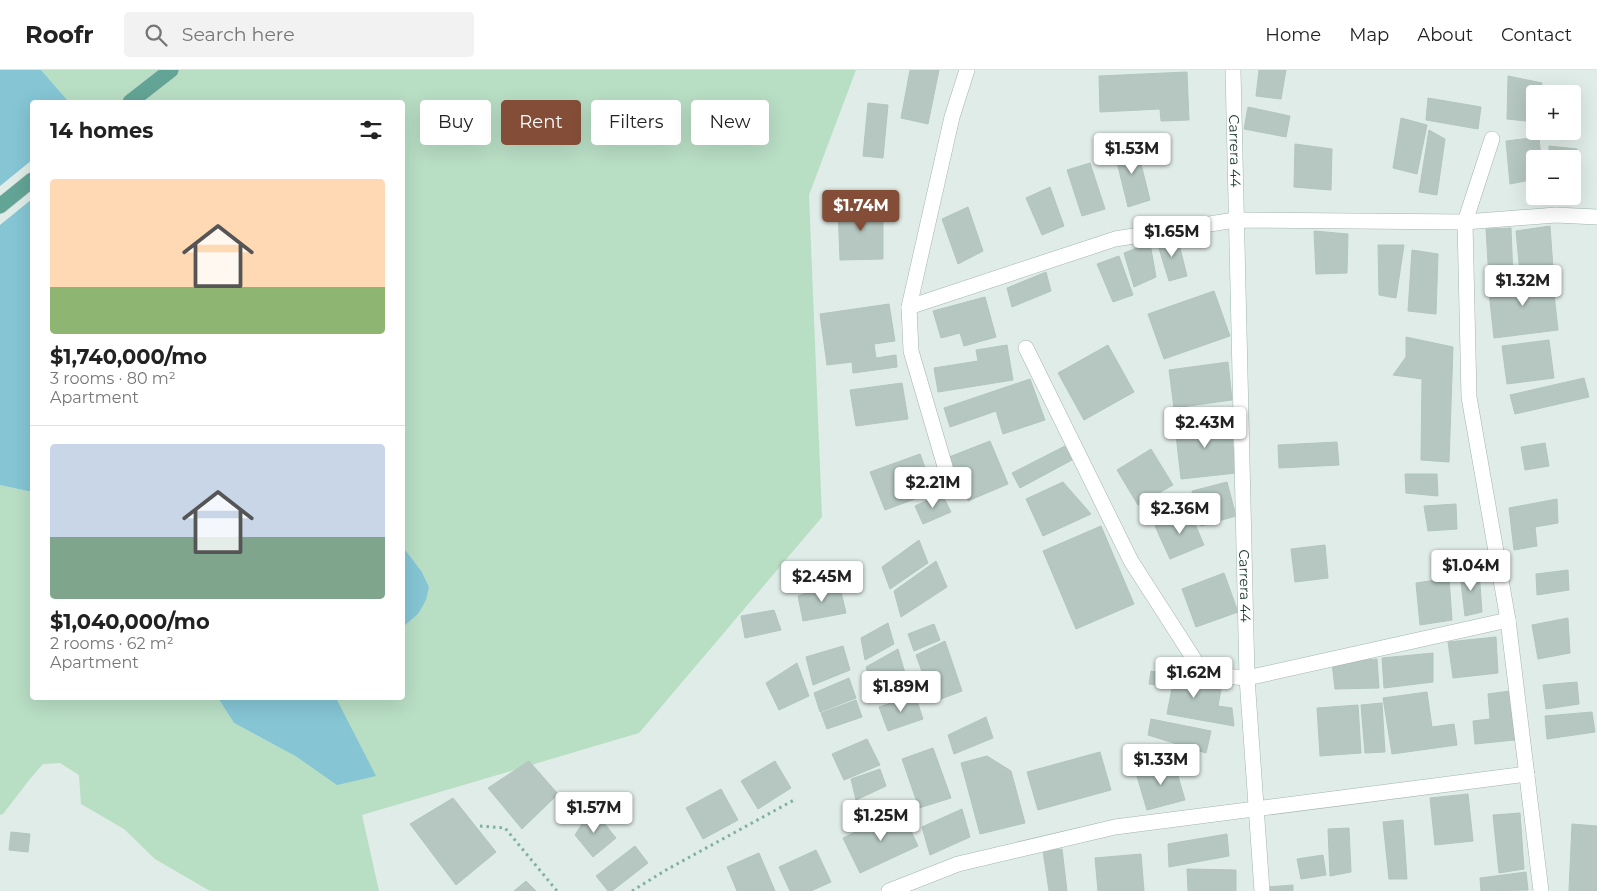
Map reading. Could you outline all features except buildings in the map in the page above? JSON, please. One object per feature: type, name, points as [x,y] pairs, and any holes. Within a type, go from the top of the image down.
[{"type":"main road","points":[[133,100],[171,70]]},
{"type":"main road","points":[[0,206],[30,182]]},
{"type":"street","points":[[951,487],[911,350],[909,307],[952,118],[967,70]]},
{"type":"street","name":"Carrera 44","points":[[1233,70],[1247,678],[1262,891]]},
{"type":"street","points":[[1492,139],[1465,222],[1469,397],[1508,620],[1541,891]]},
{"type":"street","points":[[909,307],[1115,239],[1235,220],[1465,222],[1556,215],[1597,217]]},
{"type":"street","points":[[1026,348],[1131,561],[1201,670],[1212,675],[1247,678],[1508,620]]},
{"type":"street","points":[[889,891],[958,864],[1115,827],[1527,774]]},
{"type":"path","points":[[632,891],[666,870],[794,800]]},
{"type":"path","points":[[480,826],[505,828],[557,891]]},
{"type":"green space","points":[[41,70],[856,70],[809,195],[822,517],[639,733],[362,815],[379,891],[210,891],[155,859],[124,829],[81,804],[79,775],[60,763],[43,764],[3,814],[0,815],[0,485],[30,492],[30,700],[219,700],[234,723],[297,757],[337,700],[405,700],[405,625],[418,614],[429,587],[422,572],[405,550],[405,100],[67,100]]},
{"type":"water","points":[[0,70],[41,70],[67,100],[30,100],[30,492],[0,485]]},
{"type":"water","points":[[405,550],[422,572],[429,587],[426,600],[418,614],[405,625]]},
{"type":"water","points":[[219,700],[337,700],[376,776],[337,785],[297,757],[234,723]]},
{"type":"pier","points":[[30,162],[30,201],[0,225],[0,186]]}]
